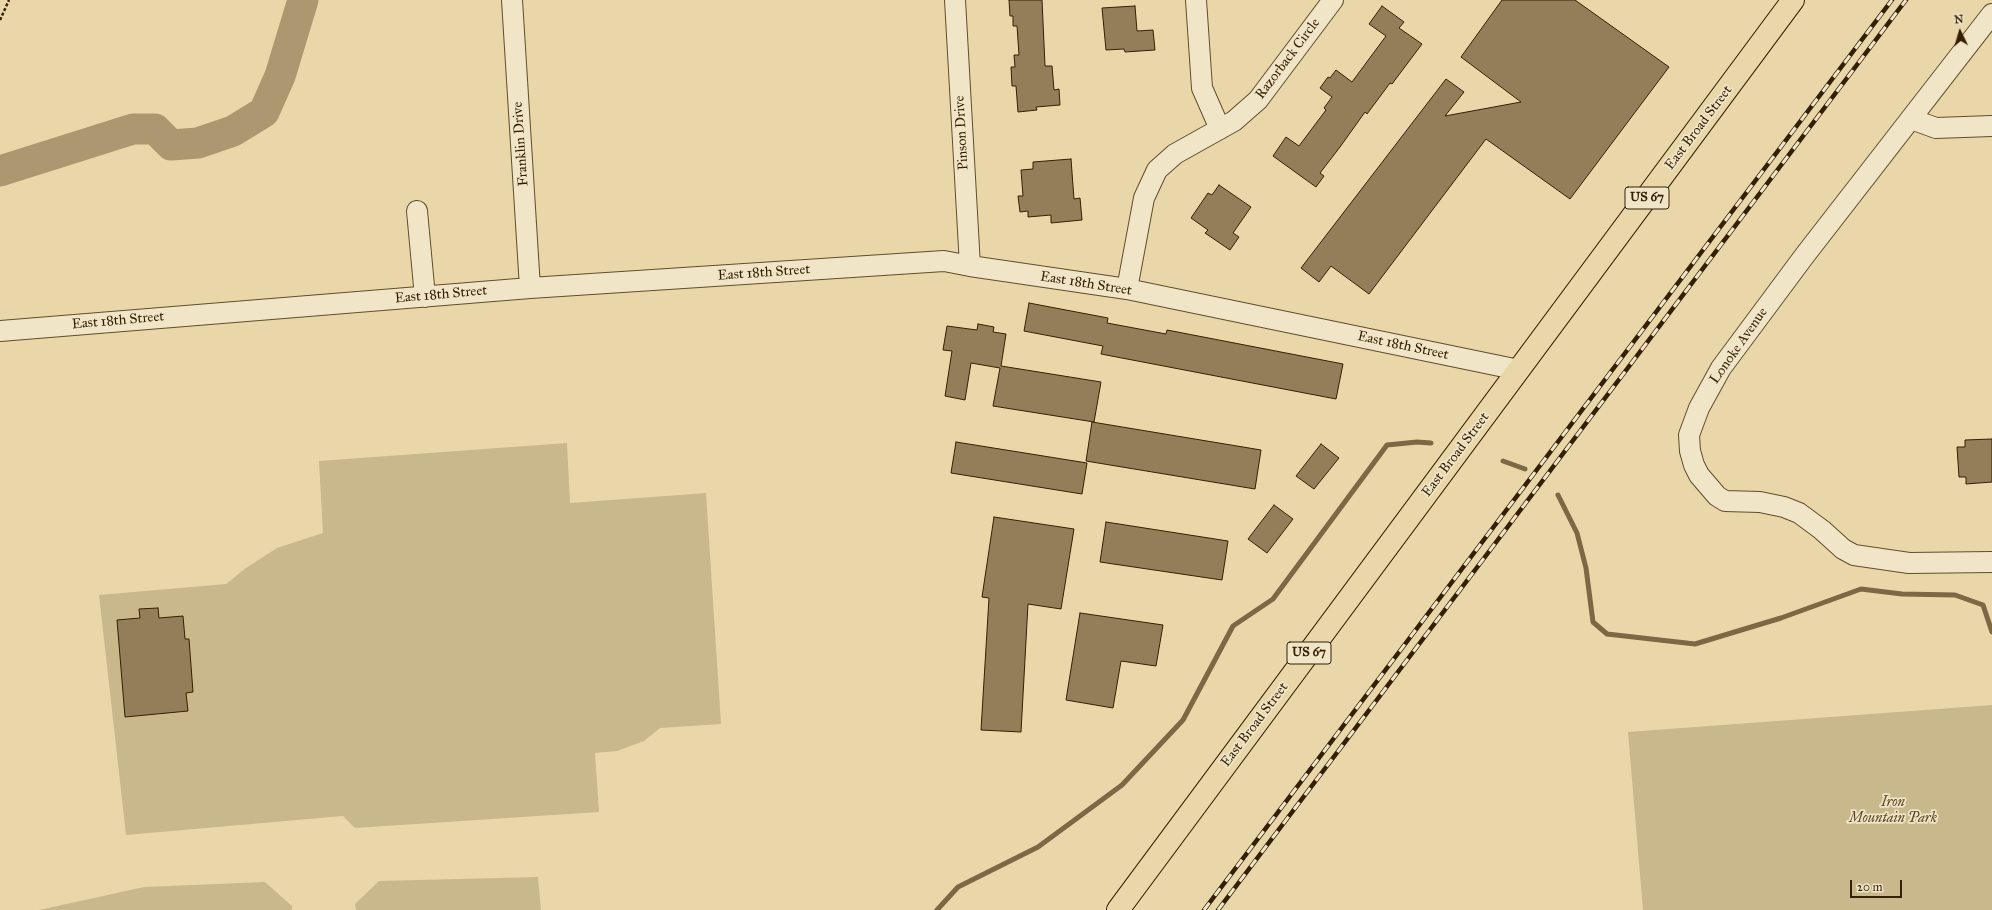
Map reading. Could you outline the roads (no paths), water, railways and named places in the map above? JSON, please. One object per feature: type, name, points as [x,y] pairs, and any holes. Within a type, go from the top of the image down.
[{"type":"main road","name":"East Broad Street","points":[[1118,910],[1793,0]]},
{"type":"street","name":"Franklin Drive","points":[[512,0],[530,288]]},
{"type":"street","name":"Pinson Drive","points":[[955,0],[970,266]]},
{"type":"street","points":[[1196,0],[1202,88],[1220,129]]},
{"type":"street","name":"Razorback Circle","points":[[1127,289],[1144,198],[1157,170],[1175,154],[1234,121],[1258,100],[1332,0]]},
{"type":"street","name":"Lonoke Avenue","points":[[1992,14],[1805,255],[1721,368],[1699,408],[1689,434],[1690,451],[1699,475],[1717,496],[1725,501],[1760,502],[1784,507],[1799,513],[1822,530],[1843,549],[1854,555],[1909,563],[1992,562]]},
{"type":"street","points":[[1911,119],[1936,128],[1992,126]]},
{"type":"street","points":[[417,211],[425,297]]},
{"type":"street","name":"East 18th Street","points":[[0,331],[530,288],[944,261],[1127,289],[1519,370]]},
{"type":"waterway","points":[[0,171],[133,129],[155,129],[171,145],[198,143],[233,131],[264,112],[280,76],[303,0]]},
{"type":"waterway","points":[[937,910],[958,887],[1038,847],[1122,785],[1183,720],[1233,626],[1273,599],[1387,445],[1417,442],[1431,443]]},
{"type":"waterway","points":[[1503,461],[1525,469]]},
{"type":"waterway","points":[[1558,495],[1577,533],[1586,568],[1593,622],[1607,634],[1695,644],[1781,618],[1861,589],[1902,594],[1955,595],[1983,605],[1992,632]]},
{"type":"railway","points":[[1204,910],[1892,0]]},
{"type":"railway","points":[[1218,910],[1906,0]]},
{"type":"park label","name":"Iron Mountain Park","points":[[1893,812]]}]
